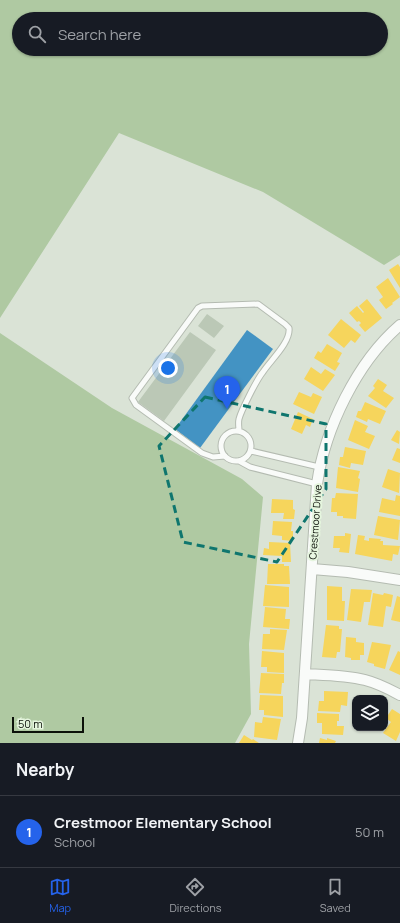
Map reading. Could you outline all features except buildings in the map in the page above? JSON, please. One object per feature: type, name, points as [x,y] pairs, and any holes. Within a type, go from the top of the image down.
[{"type":"street","name":"Crestmoor Drive","points":[[298,743],[302,718],[319,467],[337,418],[351,388],[379,346],[400,325]]},
{"type":"street","points":[[312,569],[348,572],[400,580]]},
{"type":"street","points":[[305,674],[348,677],[365,680],[400,695]]},
{"type":"lane","points":[[225,456],[213,457],[202,453],[136,405],[132,398],[198,308],[202,306],[258,304],[286,324],[289,328],[288,335],[278,353],[262,372],[240,416],[238,426],[240,431]]},
{"type":"lane","points":[[240,431],[247,435],[250,439],[252,446],[251,451],[246,458],[239,461],[231,461],[225,456],[221,447],[223,438],[230,432],[240,431]]},
{"type":"lane","points":[[251,451],[319,467]]},
{"type":"lane","points":[[239,461],[250,467],[317,484]]},
{"type":"highlighted area","points":[[205,397],[326,424],[326,489],[277,562],[183,542],[159,446]]},
{"type":"green space","points":[[0,0],[400,0],[400,255],[384,265],[263,192],[119,133],[0,318]]},
{"type":"green space","points":[[0,333],[112,408],[242,479],[263,497],[249,644],[251,714],[235,743],[0,743]]},
{"type":"place","name":"Crestmoor Elementary School","points":[[227,409]]}]
